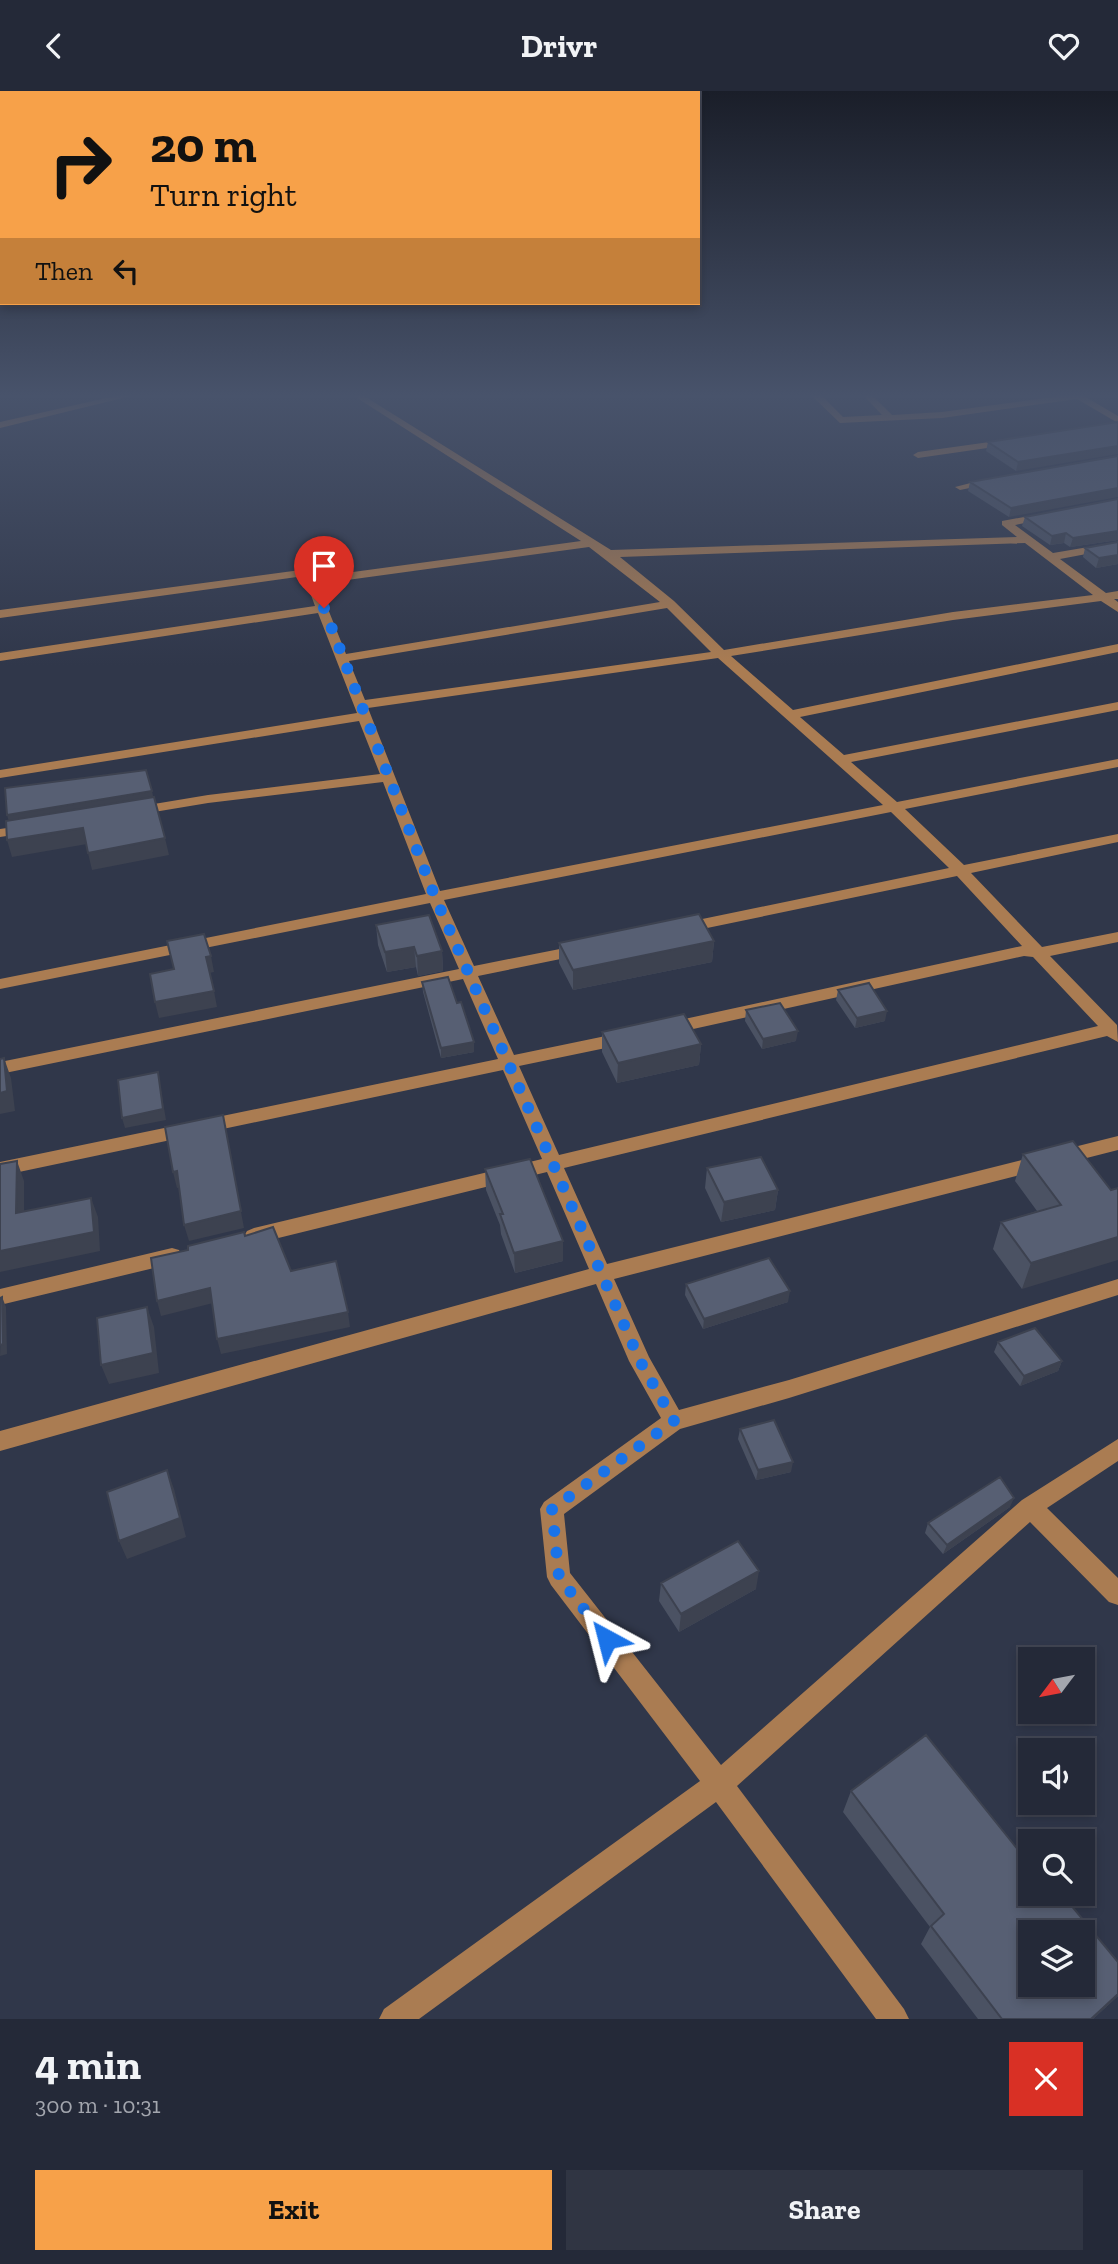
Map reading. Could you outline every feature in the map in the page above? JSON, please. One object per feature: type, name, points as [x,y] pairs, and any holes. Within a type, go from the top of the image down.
[{"type":"street","points":[[501,486],[609,554],[670,604],[721,654],[894,807],[960,870],[1116,1034]]},
{"type":"street","points":[[960,487],[966,486]]},
{"type":"street","points":[[1056,514],[1006,523],[1050,557],[1112,596],[1118,608]]},
{"type":"street","points":[[609,554],[1028,540]]},
{"type":"street","points":[[313,581],[591,543]]},
{"type":"street","points":[[1050,557],[1118,545]]},
{"type":"street","points":[[0,614],[308,572],[435,897],[640,1361],[674,1421]]},
{"type":"street","points":[[0,774],[363,710],[953,615],[1112,596]]},
{"type":"street","points":[[343,658],[670,604]]},
{"type":"street","points":[[0,657],[324,608]]},
{"type":"street","points":[[790,715],[1118,648]]},
{"type":"street","points":[[841,760],[1118,706]]},
{"type":"street","points":[[0,984],[1118,763]]},
{"type":"street","points":[[117,814],[208,799],[389,777]]},
{"type":"street","points":[[0,833],[39,827]]},
{"type":"street","points":[[674,930],[1118,838]]},
{"type":"street","points":[[0,1169],[509,1064],[1024,951],[1039,953],[1118,937]]},
{"type":"street","points":[[0,1068],[592,948]]},
{"type":"street","points":[[229,1242],[1116,1034]]},
{"type":"street","points":[[0,1441],[601,1274],[1118,1143]]},
{"type":"street","points":[[0,1297],[189,1252]]},
{"type":"street","points":[[894,2019],[719,1784],[559,1577],[552,1509],[674,1421],[789,1389],[1118,1287]]},
{"type":"street","points":[[394,2019],[719,1784],[1030,1507],[1118,1448]]},
{"type":"street","points":[[1030,1507],[1118,1594]]},
{"type":"building","points":[[976,486],[1118,486],[1118,488],[1011,508]]},
{"type":"building","points":[[1118,499],[1118,531],[1073,538],[1066,533],[1052,536],[1025,517]]},
{"type":"building","points":[[1118,542],[1118,555],[1099,558],[1085,548]]},
{"type":"building","points":[[146,770],[152,791],[7,815],[5,788]]},
{"type":"building","points":[[154,797],[165,838],[88,853],[83,828],[7,840],[6,821]]},
{"type":"building","points":[[699,914],[714,941],[573,970],[559,943]]},
{"type":"building","points":[[429,915],[442,951],[417,956],[414,947],[385,952],[376,925]]},
{"type":"building","points":[[204,934],[211,956],[206,957],[214,991],[155,1002],[150,974],[174,969],[167,941]]},
{"type":"building","points":[[448,977],[457,1003],[461,1002],[474,1042],[441,1048],[422,982]]},
{"type":"building","points":[[869,983],[887,1011],[857,1018],[838,990]]},
{"type":"building","points":[[780,1003],[798,1031],[763,1039],[746,1010]]},
{"type":"building","points":[[684,1014],[701,1044],[618,1063],[602,1032]]},
{"type":"building","points":[[4,1058],[7,1091],[0,1093],[0,1059]]},
{"type":"building","points":[[158,1072],[163,1109],[122,1118],[118,1080]]},
{"type":"building","points":[[223,1115],[241,1211],[184,1225],[177,1171],[173,1172],[165,1127]]},
{"type":"building","points":[[1073,1141],[1111,1190],[1118,1188],[1118,1237],[1031,1263],[1001,1222],[1061,1205],[1023,1154]]},
{"type":"building","points":[[761,1157],[778,1190],[724,1202],[707,1168]]},
{"type":"building","points":[[530,1159],[563,1241],[514,1253],[500,1214],[503,1214],[485,1169]]},
{"type":"building","points":[[17,1161],[16,1213],[91,1198],[94,1232],[0,1251],[0,1164]]},
{"type":"building","points":[[273,1227],[291,1271],[336,1261],[348,1312],[217,1339],[210,1288],[157,1301],[151,1258],[188,1250],[188,1246],[244,1232],[245,1236]]},
{"type":"building","points":[[769,1258],[790,1291],[704,1319],[686,1284]]},
{"type":"building","points":[[2,1297],[3,1344],[0,1345],[0,1298]]},
{"type":"building","points":[[147,1307],[153,1353],[101,1365],[97,1318]]},
{"type":"building","points":[[1035,1328],[1062,1361],[1024,1376],[998,1342]]},
{"type":"building","points":[[774,1420],[793,1462],[758,1470],[740,1429]]},
{"type":"building","points":[[167,1470],[180,1518],[119,1541],[107,1492]]},
{"type":"building","points":[[1000,1477],[1014,1498],[947,1545],[928,1523]]},
{"type":"building","points":[[738,1541],[759,1571],[681,1614],[661,1583]]},
{"type":"building","points":[[926,1735],[1018,1850],[1018,1906],[1072,1906],[1083,1920],[1018,1920],[1018,1997],[1095,1997],[1095,1934],[1118,1962],[1118,1994],[1091,2019],[1002,2019],[931,1926],[944,1914],[851,1791]]},
{"type":"route","points":[[324,608],[435,897],[640,1361],[674,1421],[552,1509],[559,1577],[607,1639]]}]
